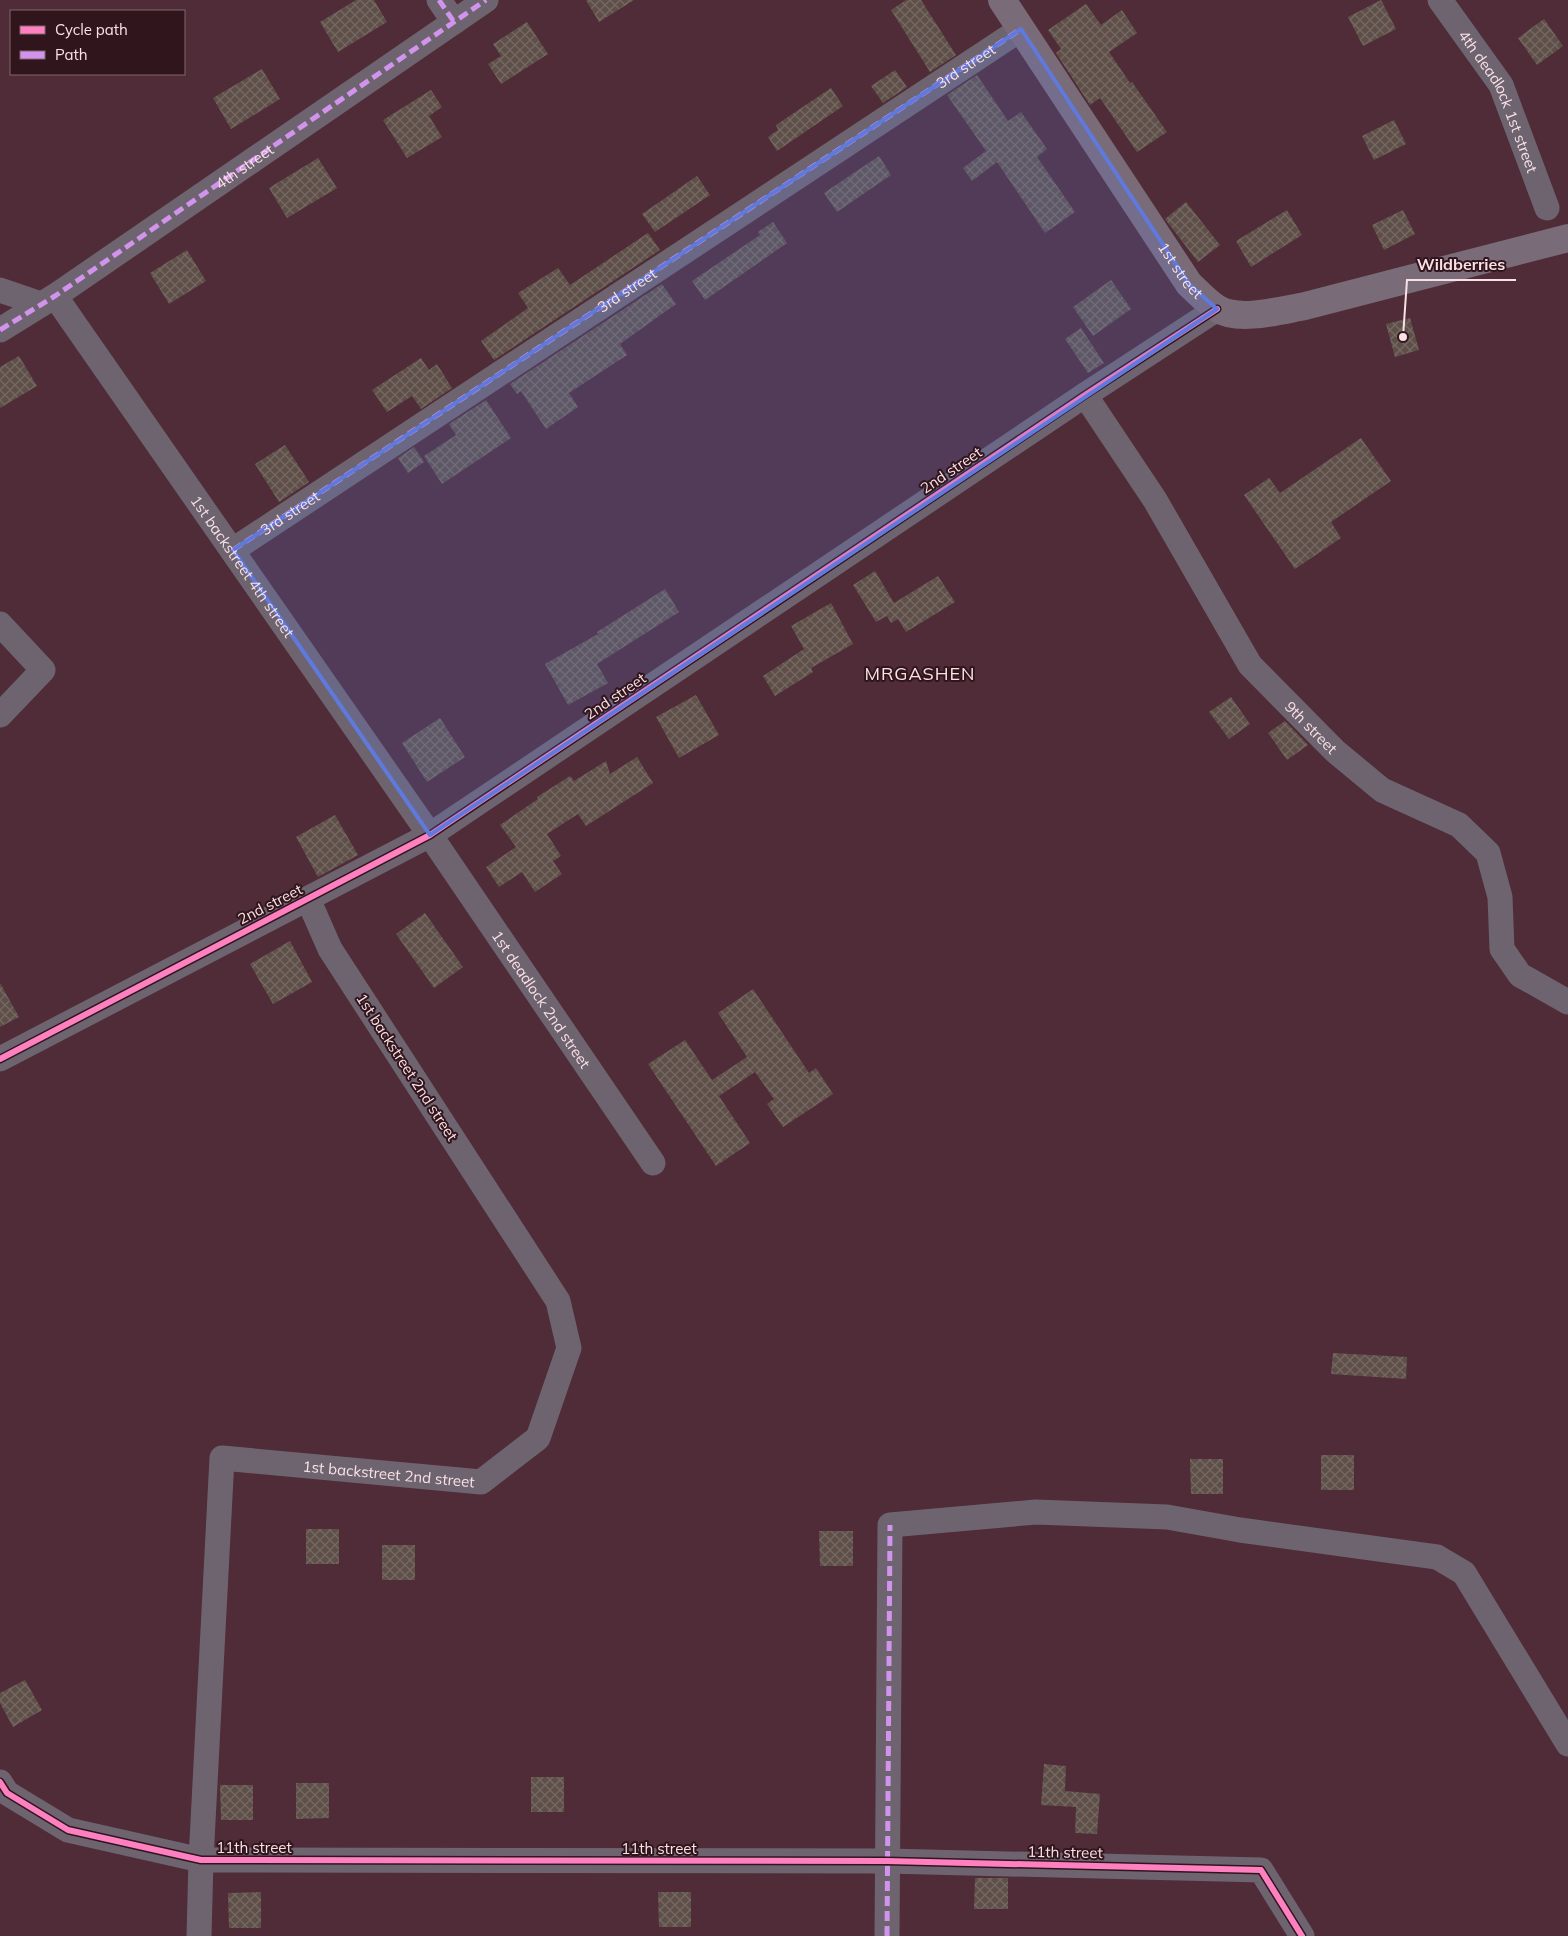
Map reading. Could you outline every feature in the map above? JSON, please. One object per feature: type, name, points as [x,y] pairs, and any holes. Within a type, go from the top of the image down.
[{"type":"main road","name":"1st street","points":[[1002,0],[1189,284],[1218,309],[1229,314],[1261,314],[1305,306],[1568,238]]},
{"type":"street","points":[[439,0],[454,22]]},
{"type":"street","name":"4th street","points":[[0,330],[48,300],[486,0]]},
{"type":"street","name":"4th deadlock 1st street","points":[[1440,0],[1501,85],[1547,208]]},
{"type":"street","name":"3rd street","points":[[232,550],[1021,29]]},
{"type":"street","points":[[0,290],[48,300]]},
{"type":"street","name":"1st backstreet 4th street","points":[[48,300],[232,550],[430,835]]},
{"type":"street","name":"2nd street","points":[[0,1059],[430,835],[1085,395],[1218,309]]},
{"type":"street","name":"9th street","points":[[1085,395],[1155,500],[1250,665],[1335,751],[1382,790],[1459,824],[1488,853],[1500,897],[1502,948],[1520,975],[1568,1002]]},
{"type":"street","points":[[0,624],[42,670],[0,715]]},
{"type":"street","name":"1st deadlock 2nd street","points":[[430,835],[653,1163]]},
{"type":"street","name":"1st backstreet 2nd street","points":[[201,1860],[222,1458],[481,1482],[538,1438],[569,1348],[558,1301],[330,949],[308,899]]},
{"type":"street","points":[[887,1936],[890,1525],[1036,1512],[1167,1517],[1240,1530],[1436,1557],[1464,1574],[1568,1744]]},
{"type":"street","name":"11th street","points":[[0,1782],[8,1794],[68,1830],[201,1860],[887,1861],[1261,1870],[1302,1936]]},
{"type":"street","points":[[199,1936],[201,1860]]},
{"type":"highlighted area","points":[[1021,29],[1189,284],[1217,309],[430,835],[233,550]]},
{"type":"building","points":[[356,0],[374,0],[387,22],[338,52],[320,22]]},
{"type":"building","points":[[586,0],[634,0],[599,22]]},
{"type":"building","points":[[906,0],[921,0],[956,55],[930,72],[891,10]]},
{"type":"building","points":[[1381,0],[1396,29],[1363,46],[1348,17]]},
{"type":"building","points":[[1086,4],[1101,25],[1122,10],[1137,33],[1109,52],[1167,132],[1137,152],[1100,98],[1090,105],[1056,53],[1061,49],[1048,30]]},
{"type":"building","points":[[1544,19],[1563,46],[1537,65],[1518,38]]},
{"type":"building","points":[[527,22],[548,54],[501,84],[488,64],[501,56],[493,44]]},
{"type":"building","points":[[262,69],[280,99],[231,129],[213,98]]},
{"type":"building","points":[[895,70],[907,87],[883,103],[871,86]]},
{"type":"building","points":[[977,75],[1008,121],[1021,112],[1047,149],[1037,157],[1075,212],[1045,233],[997,162],[972,181],[963,168],[986,151],[947,95]]},
{"type":"building","points":[[831,88],[843,106],[777,151],[768,137],[778,130],[776,125]]},
{"type":"building","points":[[431,90],[442,107],[429,116],[442,137],[407,158],[383,120]]},
{"type":"building","points":[[1394,120],[1406,144],[1374,160],[1362,136]]},
{"type":"building","points":[[879,156],[891,175],[837,212],[824,193]]},
{"type":"building","points":[[318,158],[337,188],[287,218],[269,188]]},
{"type":"building","points":[[697,176],[710,195],[655,232],[642,214]]},
{"type":"building","points":[[1186,202],[1220,245],[1198,262],[1165,219]]},
{"type":"building","points":[[1287,210],[1302,235],[1251,267],[1236,241]]},
{"type":"building","points":[[1403,210],[1415,234],[1384,250],[1372,225]]},
{"type":"building","points":[[773,222],[787,243],[705,300],[692,281],[760,235],[758,232]]},
{"type":"building","points":[[648,233],[660,250],[494,360],[481,341],[528,308],[518,293],[558,268],[570,285]]},
{"type":"building","points":[[187,250],[206,281],[169,304],[150,273]]},
{"type":"building","points":[[1111,280],[1131,309],[1093,336],[1073,307]]},
{"type":"building","points":[[662,284],[676,304],[620,344],[627,355],[569,393],[578,407],[546,429],[521,391],[517,394],[510,384]]},
{"type":"building","points":[[1410,318],[1419,350],[1395,357],[1386,324]]},
{"type":"building","points":[[1081,328],[1104,363],[1088,373],[1065,339]]},
{"type":"building","points":[[19,356],[37,386],[0,408],[0,367]]},
{"type":"building","points":[[421,358],[429,370],[437,364],[452,388],[421,409],[412,396],[387,412],[372,390]]},
{"type":"building","points":[[486,400],[511,438],[442,484],[424,456],[456,435],[449,424]]},
{"type":"building","points":[[1361,438],[1391,481],[1331,522],[1341,538],[1295,569],[1244,495],[1269,478],[1280,493]]},
{"type":"building","points":[[285,445],[309,482],[279,502],[255,464]]},
{"type":"building","points":[[414,447],[424,462],[408,473],[398,458]]},
{"type":"building","points":[[875,571],[894,603],[938,576],[955,602],[906,632],[898,619],[891,623],[887,616],[876,622],[853,585]]},
{"type":"building","points":[[665,589],[679,612],[597,664],[608,683],[568,705],[545,664],[598,634],[597,632]]},
{"type":"building","points":[[831,603],[853,644],[811,668],[813,672],[775,696],[763,676],[804,649],[791,626]]},
{"type":"building","points":[[696,695],[719,735],[679,758],[656,717]]},
{"type":"building","points":[[1231,697],[1250,724],[1229,739],[1209,712]]},
{"type":"building","points":[[440,718],[465,757],[427,782],[402,743]]},
{"type":"building","points":[[1285,721],[1308,745],[1287,760],[1268,733]]},
{"type":"building","points":[[637,757],[653,783],[586,826],[578,814],[547,834],[561,856],[553,861],[562,874],[535,892],[522,872],[499,887],[486,867],[516,847],[500,825],[538,799],[537,797],[570,776],[574,781],[606,761],[610,774]]},
{"type":"building","points":[[335,815],[358,855],[318,877],[296,837]]},
{"type":"building","points":[[425,913],[463,967],[434,988],[396,934]]},
{"type":"building","points":[[290,941],[312,982],[273,1004],[250,964]]},
{"type":"building","points":[[0,983],[19,1017],[0,1027]]},
{"type":"building","points":[[753,989],[809,1073],[816,1068],[833,1094],[783,1127],[767,1104],[774,1099],[755,1072],[719,1096],[750,1143],[716,1166],[648,1064],[685,1040],[712,1080],[747,1057],[718,1013]]},
{"type":"building","points":[[1333,1353],[1407,1357],[1406,1379],[1331,1374]]},
{"type":"building","points":[[1321,1455],[1354,1455],[1354,1490],[1321,1490]]},
{"type":"building","points":[[1190,1459],[1223,1459],[1223,1494],[1191,1494]]},
{"type":"building","points":[[306,1529],[339,1529],[339,1564],[306,1564]]},
{"type":"building","points":[[819,1531],[853,1531],[853,1566],[820,1566]]},
{"type":"building","points":[[382,1545],[415,1545],[415,1580],[382,1580]]},
{"type":"building","points":[[25,1680],[42,1710],[13,1727],[0,1703],[0,1693]]},
{"type":"building","points":[[1044,1764],[1066,1766],[1065,1791],[1100,1794],[1097,1834],[1075,1833],[1076,1807],[1041,1805]]},
{"type":"building","points":[[531,1777],[564,1777],[564,1812],[531,1812]]},
{"type":"building","points":[[296,1783],[329,1783],[329,1818],[296,1819]]},
{"type":"building","points":[[220,1785],[253,1785],[253,1820],[221,1820]]},
{"type":"building","points":[[975,1878],[1008,1878],[1008,1909],[974,1909]]},
{"type":"building","points":[[261,1892],[261,1928],[229,1928],[228,1893]]},
{"type":"building","points":[[658,1892],[691,1892],[691,1927],[659,1927]]},
{"type":"marked path","points":[[439,0],[454,22]]},
{"type":"marked path","points":[[0,330],[55,296],[486,0]]},
{"type":"marked path","points":[[233,550],[1021,29]]},
{"type":"marked path","points":[[887,1936],[890,1525]]},
{"type":"cycle path","points":[[0,1059],[430,835],[1085,395],[1217,309]]},
{"type":"cycle path","points":[[0,1782],[7,1793],[68,1830],[201,1860],[887,1861],[1261,1870],[1302,1936]]},
{"type":"place","name":"Wildberries","points":[[1403,337]]},
{"type":"district","name":"MRGASHEN","points":[[920,673]]}]
